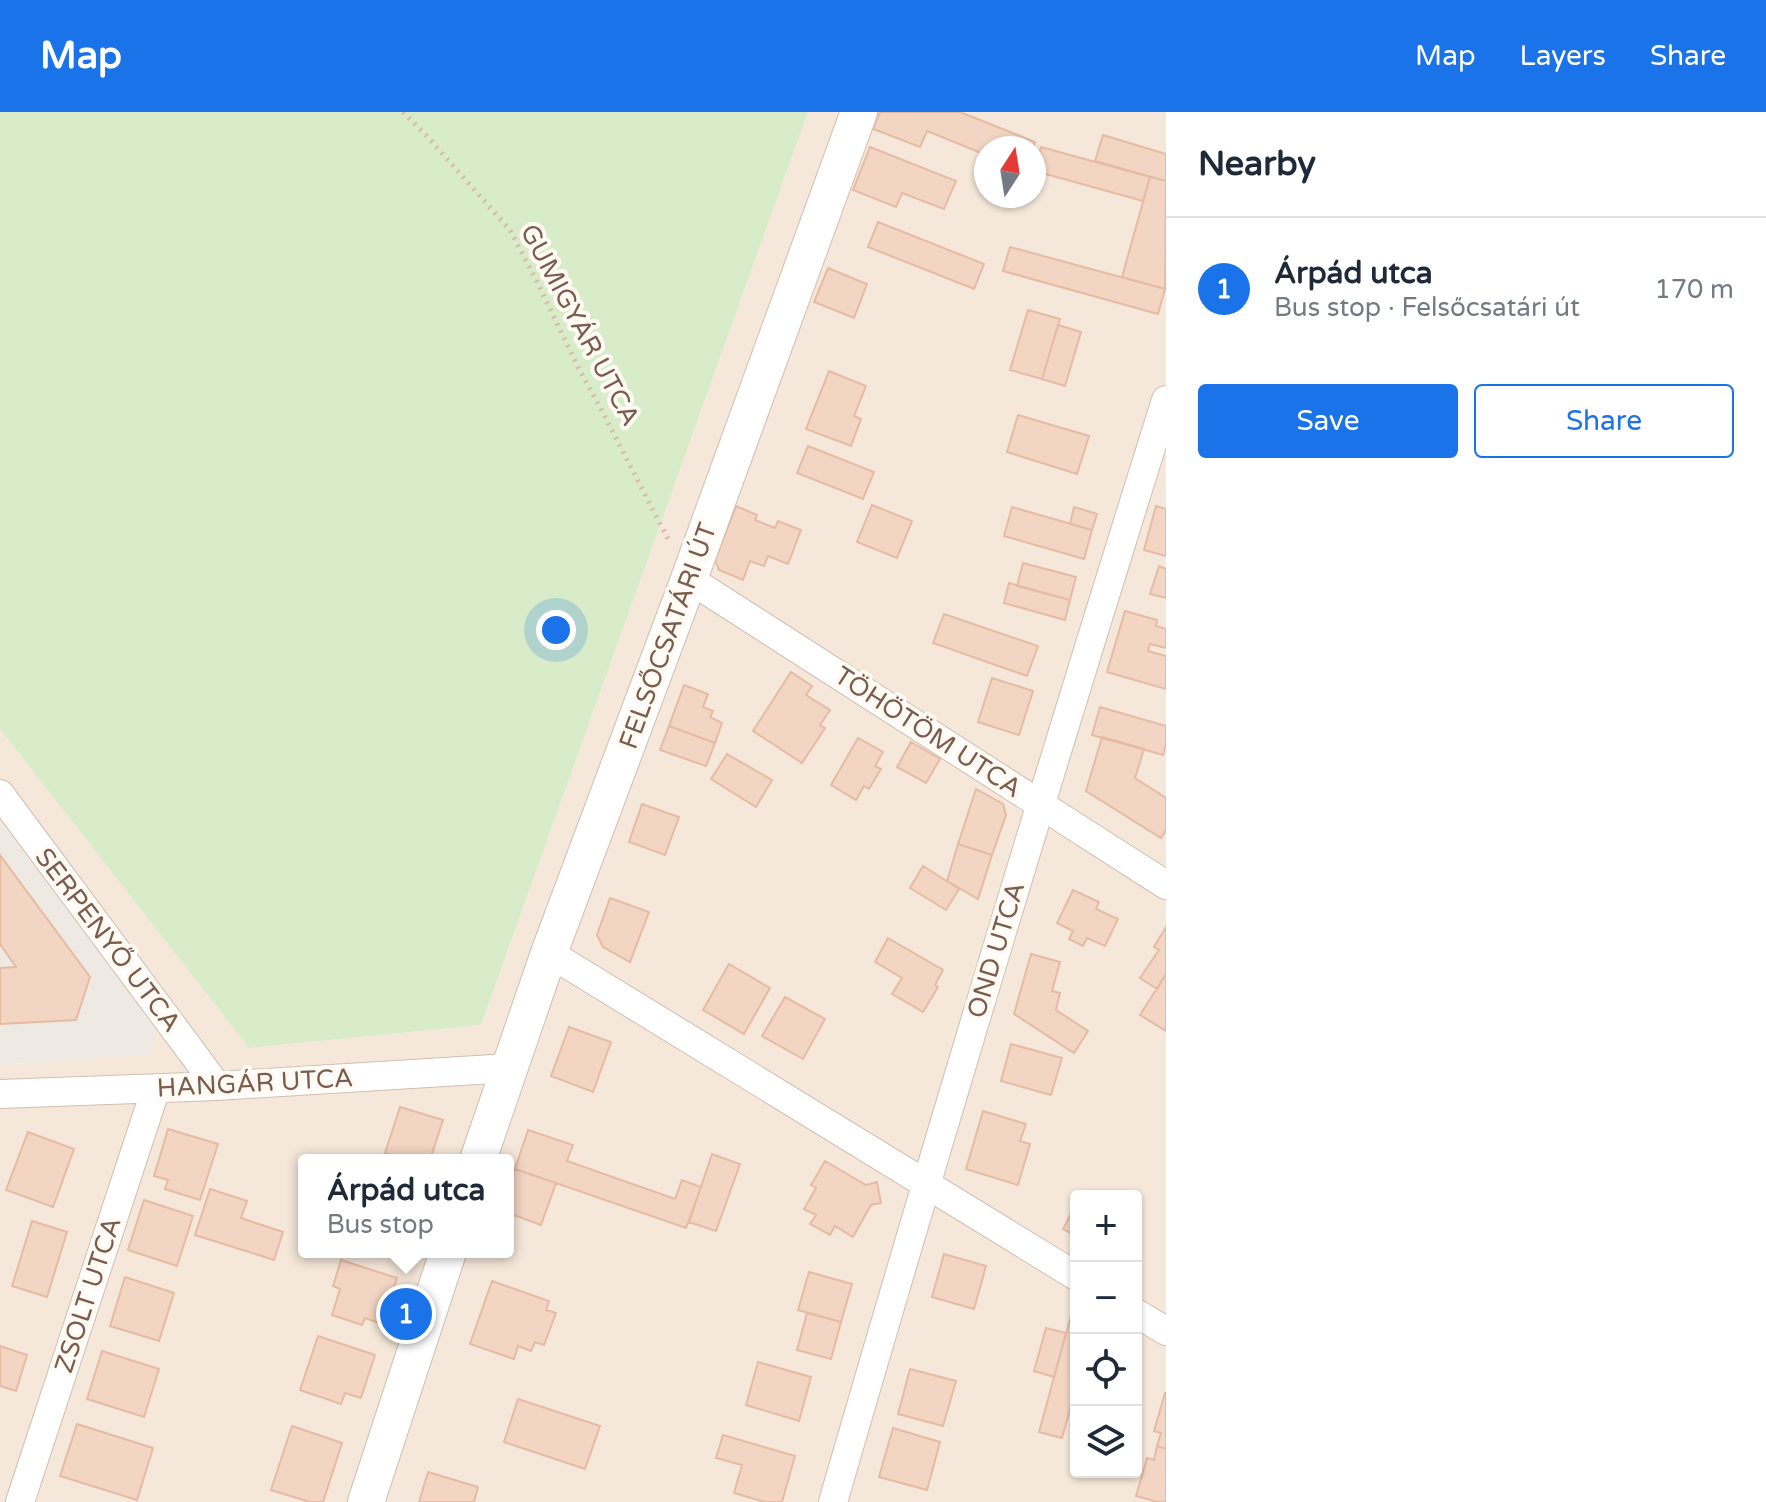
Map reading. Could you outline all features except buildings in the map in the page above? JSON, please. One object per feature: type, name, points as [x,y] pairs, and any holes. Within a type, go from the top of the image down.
[{"type":"street","name":"FELSŐCSATÁRI ÚT","points":[[480,1154],[549,953],[859,112]]},
{"type":"street","name":"OND UTCA","points":[[833,1502],[925,1184],[1166,400]]},
{"type":"street","name":"TÖHÖTÖM UTCA","points":[[689,579],[1166,885]]},
{"type":"street","name":"SERPENYŐ UTCA","points":[[0,794],[217,1086]]},
{"type":"street","points":[[549,953],[1070,1272]]},
{"type":"street","name":"HANGÁR UTCA","points":[[0,1094],[217,1086],[509,1068]]},
{"type":"street","name":"ZSOLT UTCA","points":[[20,1502],[156,1088]]},
{"type":"street","points":[[366,1502],[446,1258]]},
{"type":"street","points":[[1142,1317],[1166,1331]]},
{"type":"path","name":"GUMIGYÁR UTCA","points":[[403,112],[510,230],[689,579]]},
{"type":"shaded area","points":[[808,112],[1166,112],[1166,1502],[0,1502],[0,1065],[146,1055],[158,1028],[0,822],[0,729],[249,1048],[481,1025]]},
{"type":"shaded area","points":[[0,822],[158,1028],[147,1055],[0,1065]]},
{"type":"green space","points":[[0,112],[808,112],[481,1025],[249,1048],[0,729]]},
{"type":"place","name":"Árpád utca","points":[[406,1314]]}]
